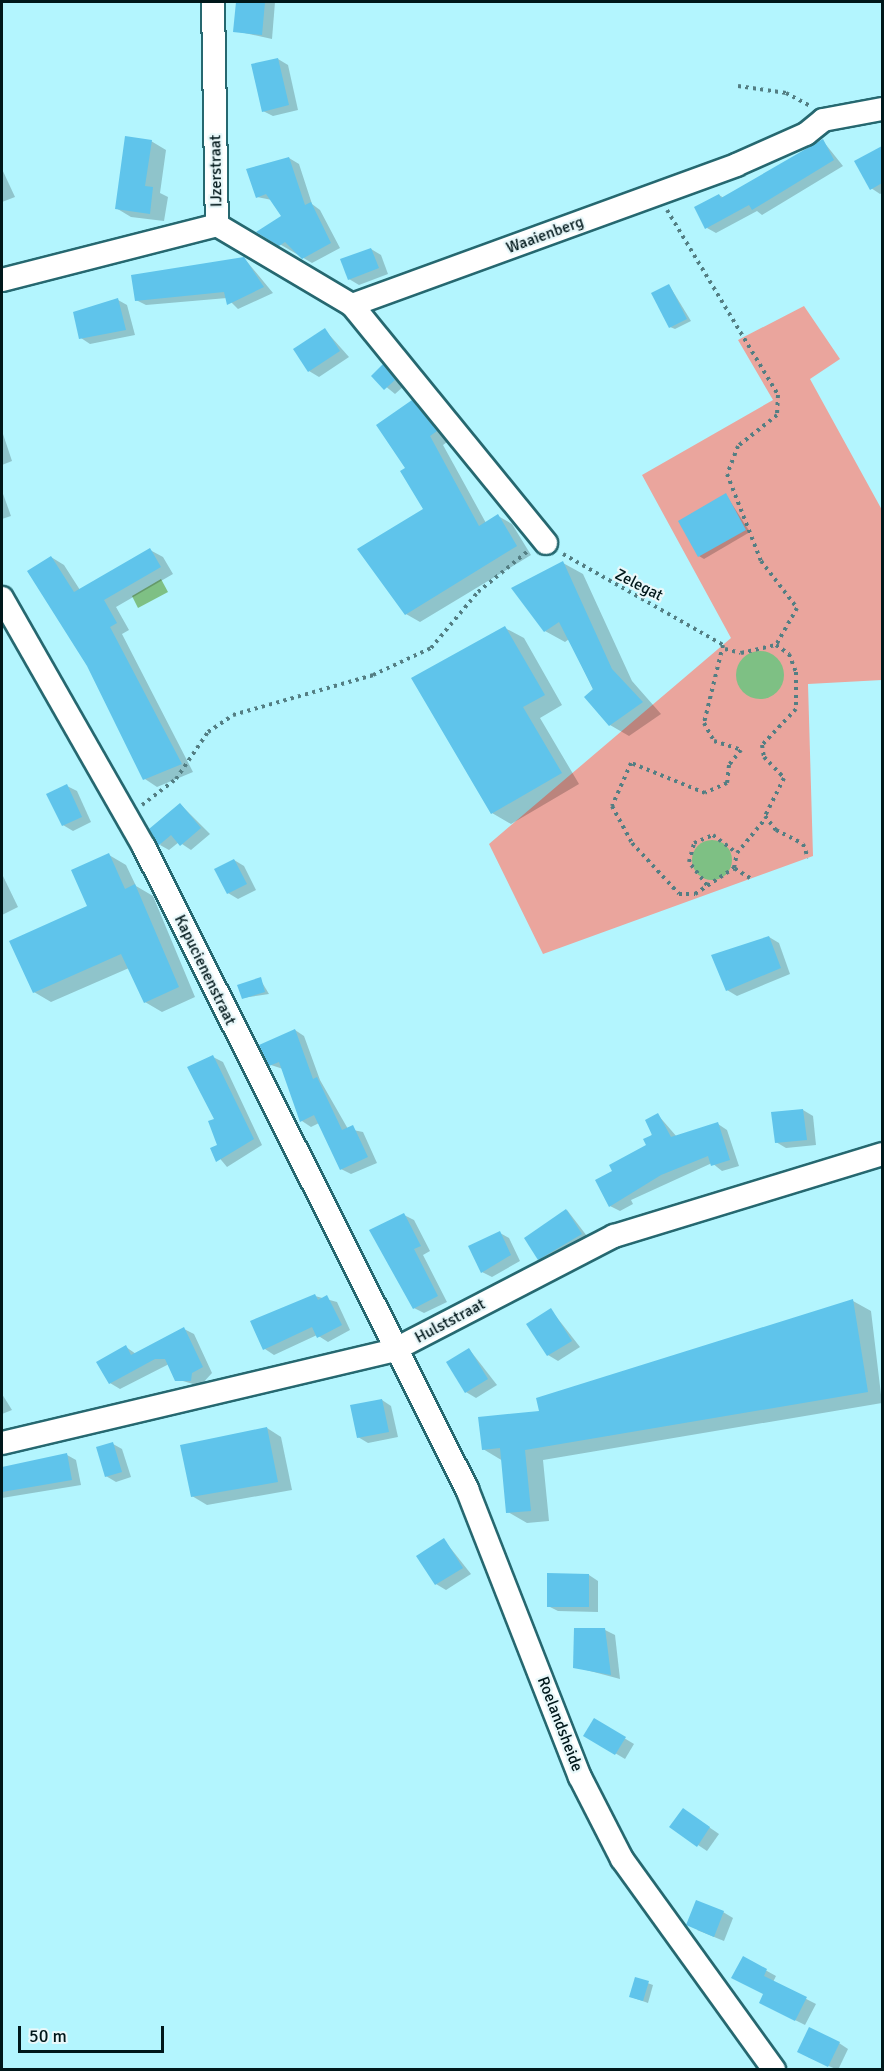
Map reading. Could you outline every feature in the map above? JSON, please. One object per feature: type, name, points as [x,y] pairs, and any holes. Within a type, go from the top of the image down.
[{"type":"street","name":"IJzerstraat","points":[[2,280],[217,225],[213,2]]},
{"type":"street","name":"Waaienberg","points":[[352,305],[657,194],[806,134],[823,120],[882,109]]},
{"type":"street","points":[[217,225],[352,305],[546,543]]},
{"type":"street","name":"Kapucienenstraat","points":[[2,598],[126,815],[394,1350]]},
{"type":"street","name":"Hulststraat","points":[[2,1443],[394,1350],[614,1236],[882,1154]]},
{"type":"street","name":"Roelandsheide","points":[[394,1350],[467,1489],[580,1777],[622,1859],[774,2070]]},
{"type":"path","points":[[738,86],[786,93],[823,120]]},
{"type":"path","points":[[657,194],[778,394],[777,415],[738,446],[727,474],[761,561],[797,608],[776,645],[741,653],[724,647],[704,723],[714,741],[741,750],[729,765],[726,783],[705,793],[631,763],[612,800],[632,843],[670,888],[686,896],[734,868],[737,853],[766,818],[784,778],[764,757],[762,745],[768,732],[792,717],[797,694],[789,654],[776,645]]},
{"type":"path","points":[[126,815],[176,779],[208,732],[233,715],[373,675],[431,648],[478,591],[546,543]]},
{"type":"path","name":"Zelegat","points":[[546,543],[598,578],[724,647]]},
{"type":"path","points":[[766,818],[803,844],[808,858]]},
{"type":"path","points":[[707,885],[691,870],[694,843],[713,835],[737,853]]},
{"type":"path","points":[[734,868],[750,879]]},
{"type":"shaded area","points":[[804,306],[840,359],[810,379],[882,510],[882,680],[808,684],[813,856],[543,954],[489,844],[731,638],[642,475],[773,400],[738,340]]},
{"type":"shaded area","points":[[161,579],[168,592],[138,608],[132,596]]},
{"type":"shaded area","points":[[760,651],[777,658],[784,675],[777,692],[760,699],[743,692],[736,675],[743,658]]},
{"type":"shaded area","points":[[712,840],[720,841],[726,846],[731,852],[731,868],[726,874],[720,879],[712,880],[704,879],[698,874],[693,868],[692,860],[693,852],[698,846],[704,841]]},
{"type":"building","points":[[236,2],[265,2],[262,35],[233,32]]},
{"type":"building","points":[[278,58],[289,105],[262,112],[251,64]]},
{"type":"building","points":[[125,136],[152,140],[145,186],[153,187],[150,214],[115,209]]},
{"type":"building","points":[[823,139],[834,160],[752,210],[749,205],[705,229],[694,207],[719,194],[721,198]]},
{"type":"building","points":[[882,146],[882,183],[870,190],[854,161]]},
{"type":"building","points":[[289,157],[305,205],[311,202],[331,243],[302,259],[285,242],[279,246],[256,232],[281,216],[266,194],[256,198],[246,169]]},
{"type":"building","points":[[371,248],[379,268],[348,280],[340,259]]},
{"type":"building","points":[[244,257],[264,287],[227,305],[224,292],[135,301],[131,275]]},
{"type":"building","points":[[669,284],[687,319],[669,328],[651,293]]},
{"type":"building","points":[[118,298],[126,330],[79,339],[73,312]]},
{"type":"building","points":[[325,328],[340,351],[308,372],[293,349]]},
{"type":"building","points":[[383,364],[395,380],[384,390],[371,376]]},
{"type":"building","points":[[412,400],[437,431],[430,436],[479,526],[498,514],[517,546],[405,615],[357,549],[423,509],[400,471],[405,468],[376,425]]},
{"type":"building","points":[[726,493],[746,530],[698,557],[678,521]]},
{"type":"building","points":[[150,548],[161,567],[104,600],[117,623],[110,627],[182,764],[143,780],[87,666],[27,571],[51,556],[74,592]]},
{"type":"building","points":[[563,561],[612,669],[643,702],[609,726],[584,697],[593,689],[559,622],[544,632],[511,588]]},
{"type":"building","points":[[505,626],[545,695],[523,707],[562,773],[491,814],[411,678]]},
{"type":"building","points":[[67,784],[82,817],[62,826],[46,794]]},
{"type":"building","points":[[180,803],[201,828],[180,846],[171,835],[158,846],[149,829]]},
{"type":"building","points":[[109,853],[125,889],[135,884],[179,987],[144,1003],[121,954],[33,993],[9,941],[87,906],[71,870]]},
{"type":"building","points":[[234,859],[247,884],[227,894],[214,869]]},
{"type":"building","points":[[769,936],[781,968],[726,991],[711,955]]},
{"type":"building","points":[[261,977],[265,992],[242,999],[237,985]]},
{"type":"building","points":[[295,1029],[313,1079],[317,1077],[342,1130],[353,1125],[368,1157],[340,1170],[314,1115],[300,1122],[279,1062],[269,1066],[259,1045]]},
{"type":"building","points":[[213,1055],[254,1139],[216,1162],[210,1148],[217,1145],[208,1121],[214,1119],[187,1067]]},
{"type":"building","points":[[803,1109],[807,1140],[775,1143],[771,1112]]},
{"type":"building","points":[[658,1113],[671,1137],[718,1122],[730,1160],[711,1166],[708,1156],[661,1175],[609,1207],[595,1180],[612,1171],[609,1165],[646,1145],[643,1139],[652,1135],[645,1120]]},
{"type":"building","points":[[566,1209],[582,1234],[538,1260],[524,1238]]},
{"type":"building","points":[[404,1213],[421,1246],[414,1249],[438,1296],[413,1309],[369,1230]]},
{"type":"building","points":[[500,1231],[511,1255],[481,1273],[468,1246]]},
{"type":"building","points":[[315,1294],[318,1300],[327,1295],[342,1325],[317,1338],[312,1327],[263,1350],[250,1321]]},
{"type":"building","points":[[853,1299],[868,1392],[525,1450],[531,1511],[506,1513],[500,1448],[482,1450],[478,1417],[539,1411],[536,1398]]},
{"type":"building","points":[[551,1308],[572,1341],[547,1356],[526,1324]]},
{"type":"building","points":[[184,1327],[203,1367],[192,1373],[191,1381],[175,1381],[165,1359],[155,1359],[109,1384],[96,1362],[126,1345],[131,1355]]},
{"type":"building","points":[[469,1348],[488,1379],[465,1393],[446,1362]]},
{"type":"building","points":[[382,1399],[389,1432],[357,1438],[350,1405]]},
{"type":"building","points":[[267,1427],[278,1482],[191,1497],[180,1445]]},
{"type":"building","points":[[113,1442],[122,1472],[105,1477],[96,1447]]},
{"type":"building","points":[[67,1453],[72,1480],[2,1492],[2,1467]]},
{"type":"building","points":[[444,1538],[463,1568],[435,1585],[416,1556]]},
{"type":"building","points":[[547,1573],[589,1574],[589,1607],[547,1607]]},
{"type":"building","points":[[574,1628],[605,1628],[611,1675],[573,1668]]},
{"type":"building","points":[[594,1718],[626,1737],[615,1755],[583,1736]]},
{"type":"building","points":[[683,1808],[710,1827],[697,1847],[669,1827]]},
{"type":"building","points":[[696,1900],[724,1911],[714,1937],[686,1925]]},
{"type":"building","points":[[743,1956],[767,1969],[764,1976],[807,1997],[795,2021],[759,2003],[763,1994],[731,1978]]},
{"type":"building","points":[[635,1977],[649,1981],[643,2001],[629,1997]]},
{"type":"building","points":[[809,2027],[840,2042],[828,2067],[797,2052]]}]
